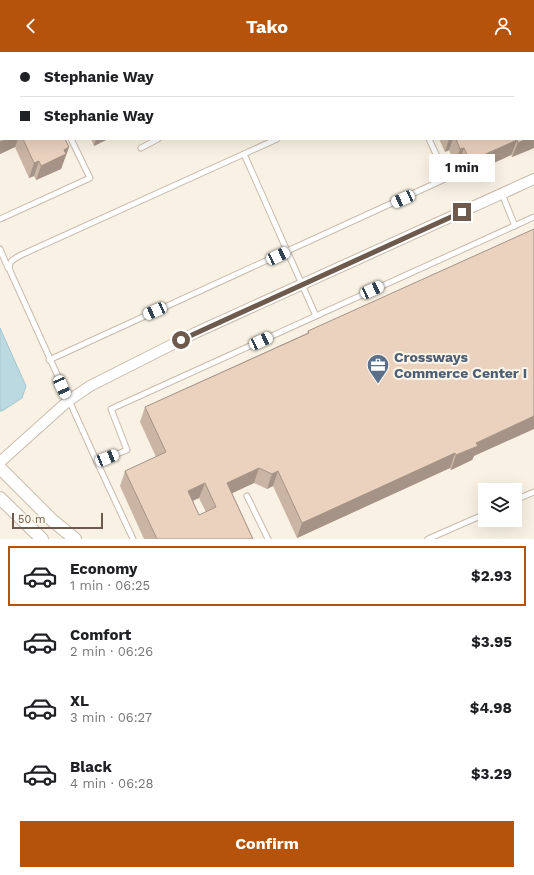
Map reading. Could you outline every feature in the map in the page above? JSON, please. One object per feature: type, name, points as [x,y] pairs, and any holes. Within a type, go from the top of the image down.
[{"type":"street","points":[[0,462],[68,401],[90,386],[195,333],[534,179]]},
{"type":"street","points":[[0,468],[74,539]]},
{"type":"street","points":[[0,498],[42,539]]},
{"type":"lane","points":[[0,219],[90,178],[71,140]]},
{"type":"lane","points":[[140,148],[156,140]]},
{"type":"lane","points":[[10,273],[9,264],[13,259],[275,140]]},
{"type":"lane","points":[[49,360],[448,178],[429,140]]},
{"type":"lane","points":[[244,154],[316,316]]},
{"type":"lane","points":[[502,194],[514,226]]},
{"type":"lane","points":[[97,462],[127,450],[111,409],[534,217]]},
{"type":"lane","points":[[0,249],[49,360],[133,539]]},
{"type":"lane","points":[[522,497],[534,492]]},
{"type":"lane","points":[[248,496],[268,539]]},
{"type":"lane","points":[[428,539],[478,517]]},
{"type":"water","points":[[0,328],[26,386],[22,398],[2,411],[0,411]]},
{"type":"building","points":[[23,140],[66,140],[69,147],[64,150],[66,154],[41,166],[39,161],[34,163]]},
{"type":"building","points":[[456,140],[517,140],[470,161],[464,148],[460,149]]},
{"type":"building","points":[[517,140],[524,140],[518,143]]},
{"type":"building","name":"Crossways Commerce Center I","points":[[534,229],[534,416],[476,443],[478,446],[456,455],[455,453],[302,523],[278,471],[272,474],[259,468],[227,483],[253,539],[157,539],[125,471],[166,452],[145,407],[309,333],[308,331]],"holes":[[[205,483],[216,507],[199,515],[188,491]]]},
{"type":"place","name":"Crossways Commerce Center I","points":[[378,384]]},
{"type":"route","points":[[181,340],[462,212]]}]
